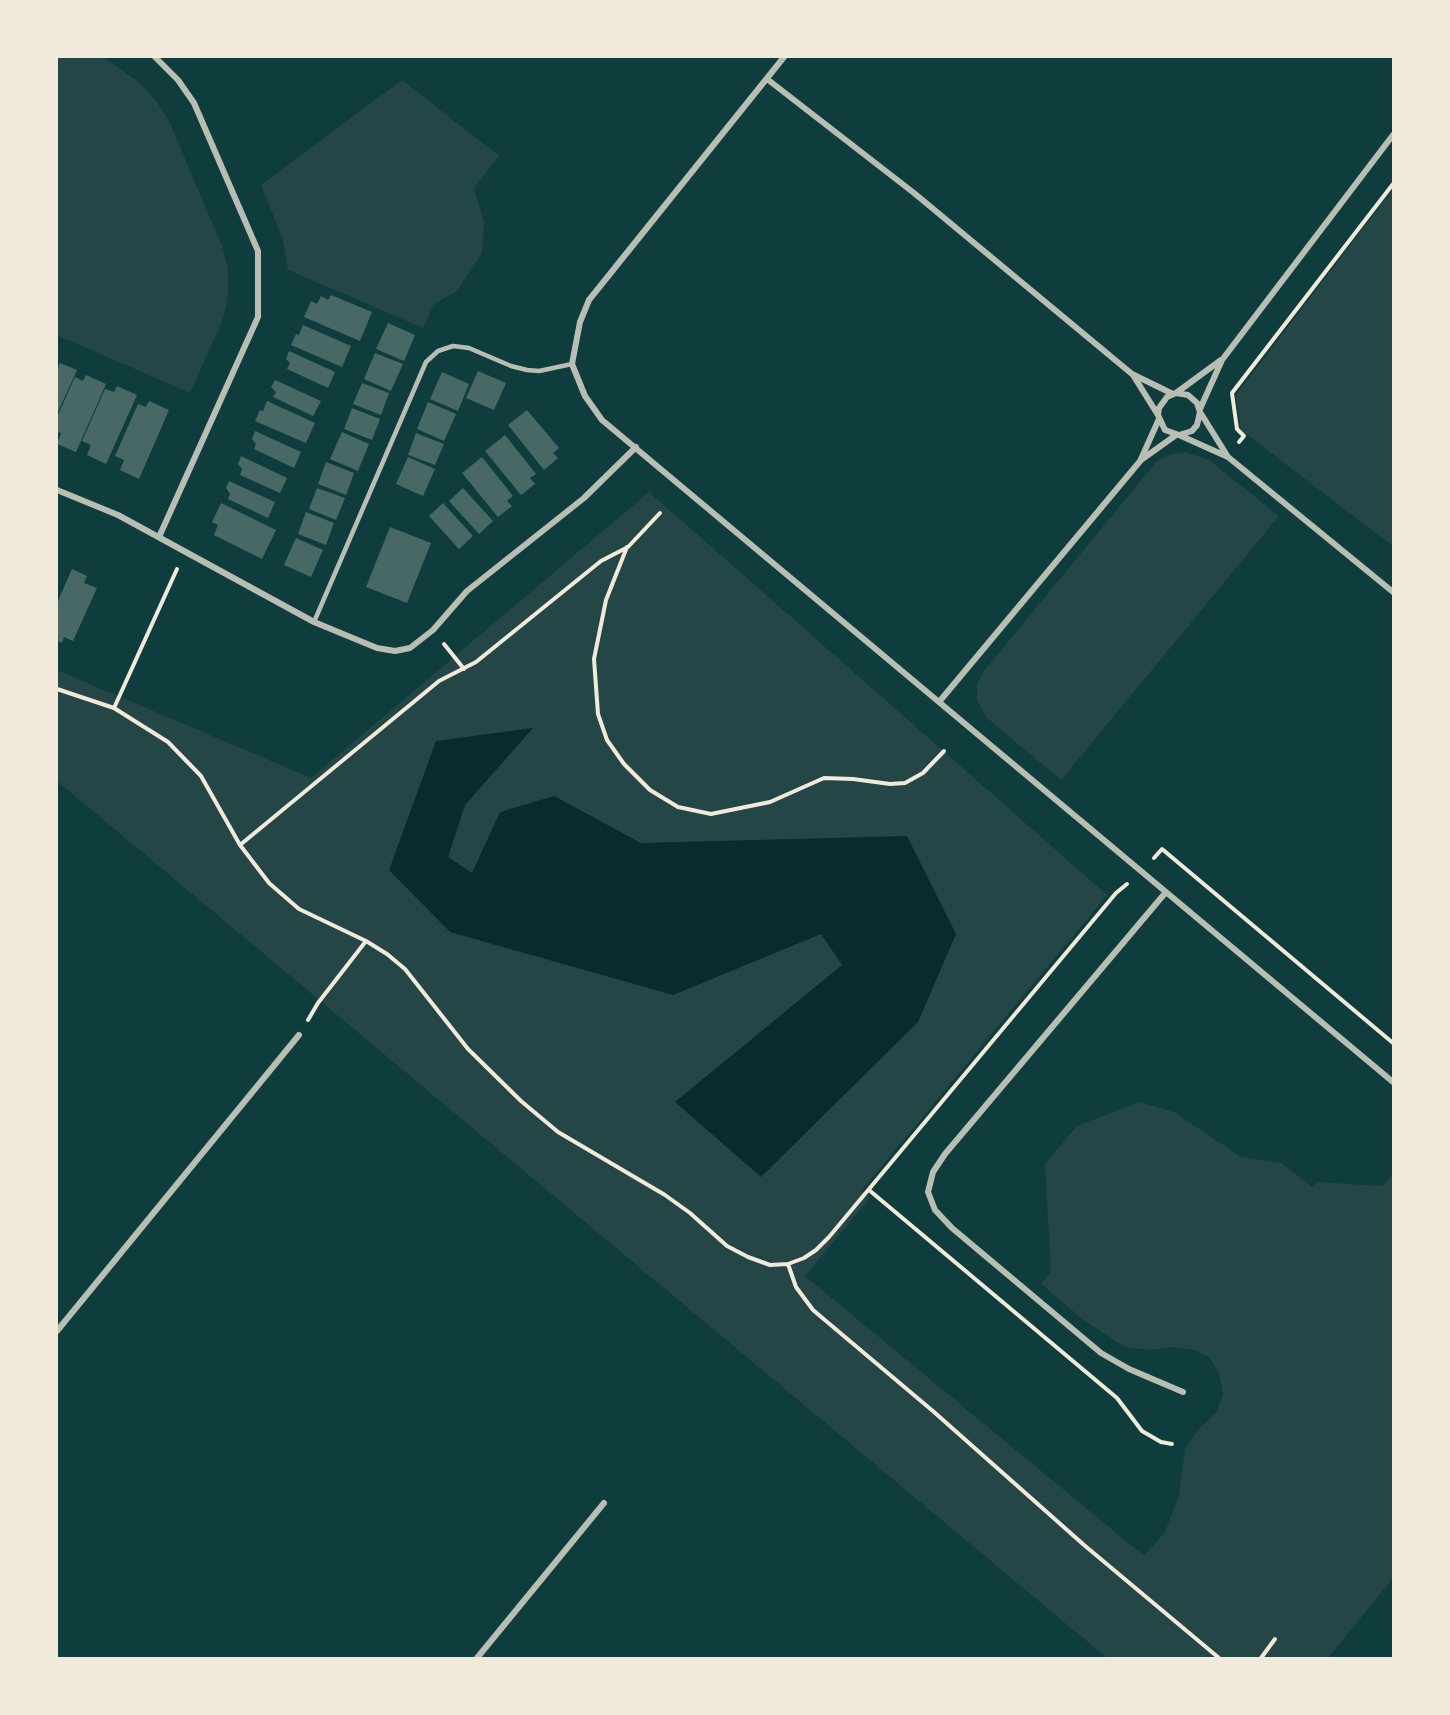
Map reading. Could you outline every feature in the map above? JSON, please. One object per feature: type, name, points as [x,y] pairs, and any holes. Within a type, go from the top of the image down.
[{"type":"street","points":[[155,57],[178,80],[195,103],[258,251],[258,317],[159,537]]},
{"type":"street","points":[[784,57],[589,300],[580,322],[572,364],[585,396],[602,420],[1393,1082]]},
{"type":"street","points":[[767,79],[914,193],[1132,374],[1175,393],[1188,395],[1197,403],[1228,457]]},
{"type":"street","points":[[939,702],[1141,460],[1178,435],[1192,431],[1197,426],[1200,411],[1222,360],[1393,135]]},
{"type":"street","points":[[1141,460],[1162,402],[1222,360]]},
{"type":"street","points":[[1132,374],[1165,430],[1228,457],[1393,592]]},
{"type":"street","points":[[57,490],[118,515],[314,622],[377,648],[395,651],[410,648],[433,630],[467,591],[584,498],[636,447]]},
{"type":"street","points":[[1166,892],[945,1154],[933,1172],[928,1192],[935,1210],[952,1228],[1101,1353],[1129,1369],[1183,1392]]},
{"type":"street","points":[[57,1331],[299,1035]]},
{"type":"street","points":[[477,1658],[604,1503]]},
{"type":"lane","points":[[314,622],[426,362],[438,351],[453,346],[469,348],[511,366],[527,370],[539,371],[572,364]]},
{"type":"path","points":[[1228,457],[1244,436],[1237,429],[1232,393],[1393,184]]},
{"type":"path","points":[[240,845],[439,681],[476,663],[601,561],[628,546],[660,513]]},
{"type":"path","points":[[628,546],[606,600],[594,659],[598,714],[607,740],[624,764],[650,790],[678,807],[711,814],[770,802],[824,778],[890,784],[905,783],[923,774],[944,751]]},
{"type":"path","points":[[114,708],[184,551]]},
{"type":"path","points":[[57,689],[114,708],[168,742],[201,776],[240,845],[269,883],[299,909],[366,941],[405,969],[468,1049],[521,1101],[558,1132],[664,1195],[690,1213],[734,1250],[770,1264],[788,1263],[804,1258],[816,1250],[869,1190],[1116,893],[1142,872],[1162,849],[1393,1042]]},
{"type":"path","points":[[299,1035],[318,1003],[366,941]]},
{"type":"path","points":[[869,1190],[1117,1398],[1142,1431],[1161,1442],[1172,1444]]},
{"type":"path","points":[[788,1263],[796,1287],[813,1310],[926,1405],[1084,1545],[1219,1658]]},
{"type":"path","points":[[1261,1658],[1275,1639]]},
{"type":"shaded area","points":[[57,57],[103,57],[139,82],[157,102],[169,121],[222,246],[228,268],[228,295],[223,319],[190,393],[57,335]]},
{"type":"shaded area","points":[[402,80],[499,156],[474,188],[484,223],[482,253],[457,291],[434,304],[423,328],[288,270],[283,240],[261,185]]},
{"type":"shaded area","points":[[1393,189],[1393,546],[1241,430],[1236,395]]},
{"type":"shaded area","points":[[1184,452],[1209,460],[1279,516],[1061,780],[986,717],[977,700],[977,685],[984,671],[1157,461],[1171,454]]},
{"type":"shaded area","points":[[649,492],[1107,895],[862,1190],[870,1198],[805,1276],[1144,1556],[1165,1532],[1179,1495],[1185,1449],[1199,1429],[1216,1413],[1223,1394],[1219,1373],[1209,1357],[1195,1350],[1173,1347],[1149,1350],[1125,1347],[1085,1321],[1041,1284],[1051,1271],[1045,1164],[1077,1126],[1139,1102],[1174,1112],[1241,1157],[1281,1163],[1313,1187],[1318,1182],[1383,1186],[1393,1174],[1393,1578],[1328,1658],[1107,1658],[57,781],[57,670],[311,778]]},
{"type":"shaded area","points":[[533,728],[465,805],[448,857],[472,873],[500,812],[554,796],[641,843],[907,836],[956,934],[918,1022],[761,1177],[675,1102],[842,965],[821,934],[673,995],[450,932],[389,870],[436,741]]},
{"type":"building","points":[[331,295],[372,312],[360,341],[304,317],[311,301],[317,304],[321,296],[328,300]]},
{"type":"building","points":[[388,323],[415,335],[404,361],[376,349]]},
{"type":"building","points":[[303,325],[351,346],[342,367],[291,345]]},
{"type":"building","points":[[289,351],[335,372],[328,388],[287,369],[290,363],[286,359]]},
{"type":"building","points":[[375,353],[403,364],[391,391],[364,379]]},
{"type":"building","points":[[60,363],[77,370],[57,414],[57,370]]},
{"type":"building","points":[[478,371],[506,383],[494,410],[466,398]]},
{"type":"building","points":[[442,372],[469,384],[458,411],[430,399]]},
{"type":"building","points":[[86,375],[106,384],[76,452],[57,444],[61,433],[57,432],[57,417],[75,377],[83,381]]},
{"type":"building","points":[[275,380],[321,401],[313,416],[273,397],[276,392],[271,387]]},
{"type":"building","points":[[362,383],[389,393],[381,415],[353,404]]},
{"type":"building","points":[[117,386],[137,395],[106,464],[87,455],[91,445],[82,441],[105,389],[114,392]]},
{"type":"building","points":[[149,401],[169,410],[139,479],[120,470],[124,460],[115,456],[138,404],[146,407]]},
{"type":"building","points":[[267,401],[315,423],[306,443],[255,421]]},
{"type":"building","points":[[428,402],[456,414],[444,441],[417,429]]},
{"type":"building","points":[[352,408],[380,419],[372,440],[344,429]]},
{"type":"building","points":[[527,410],[559,448],[553,453],[558,458],[544,470],[508,425]]},
{"type":"building","points":[[255,431],[301,452],[294,468],[254,449],[256,444],[252,439]]},
{"type":"building","points":[[342,432],[369,444],[358,471],[330,459]]},
{"type":"building","points":[[416,433],[444,444],[435,465],[408,455]]},
{"type":"building","points":[[505,435],[536,474],[530,478],[535,484],[521,495],[485,451]]},
{"type":"building","points":[[241,456],[287,478],[280,493],[240,475],[242,469],[238,464]]},
{"type":"building","points":[[408,457],[435,469],[423,496],[396,484]]},
{"type":"building","points":[[482,457],[513,496],[507,501],[512,506],[498,517],[462,473]]},
{"type":"building","points":[[326,462],[354,473],[346,495],[318,484]]},
{"type":"building","points":[[229,481],[275,502],[268,518],[228,499],[230,494],[226,488]]},
{"type":"building","points":[[317,488],[345,498],[336,520],[309,509]]},
{"type":"building","points":[[463,488],[493,521],[479,534],[449,501]]},
{"type":"building","points":[[221,503],[276,530],[262,559],[214,535],[218,525],[212,522]]},
{"type":"building","points":[[443,503],[473,536],[459,549],[429,516]]},
{"type":"building","points":[[306,512],[334,523],[326,545],[298,534]]},
{"type":"building","points":[[390,527],[431,543],[407,603],[366,587]]},
{"type":"building","points":[[296,538],[323,550],[311,577],[284,565]]},
{"type":"building","points":[[72,569],[87,576],[84,583],[97,588],[73,641],[64,637],[62,643],[57,641],[57,603]]}]
